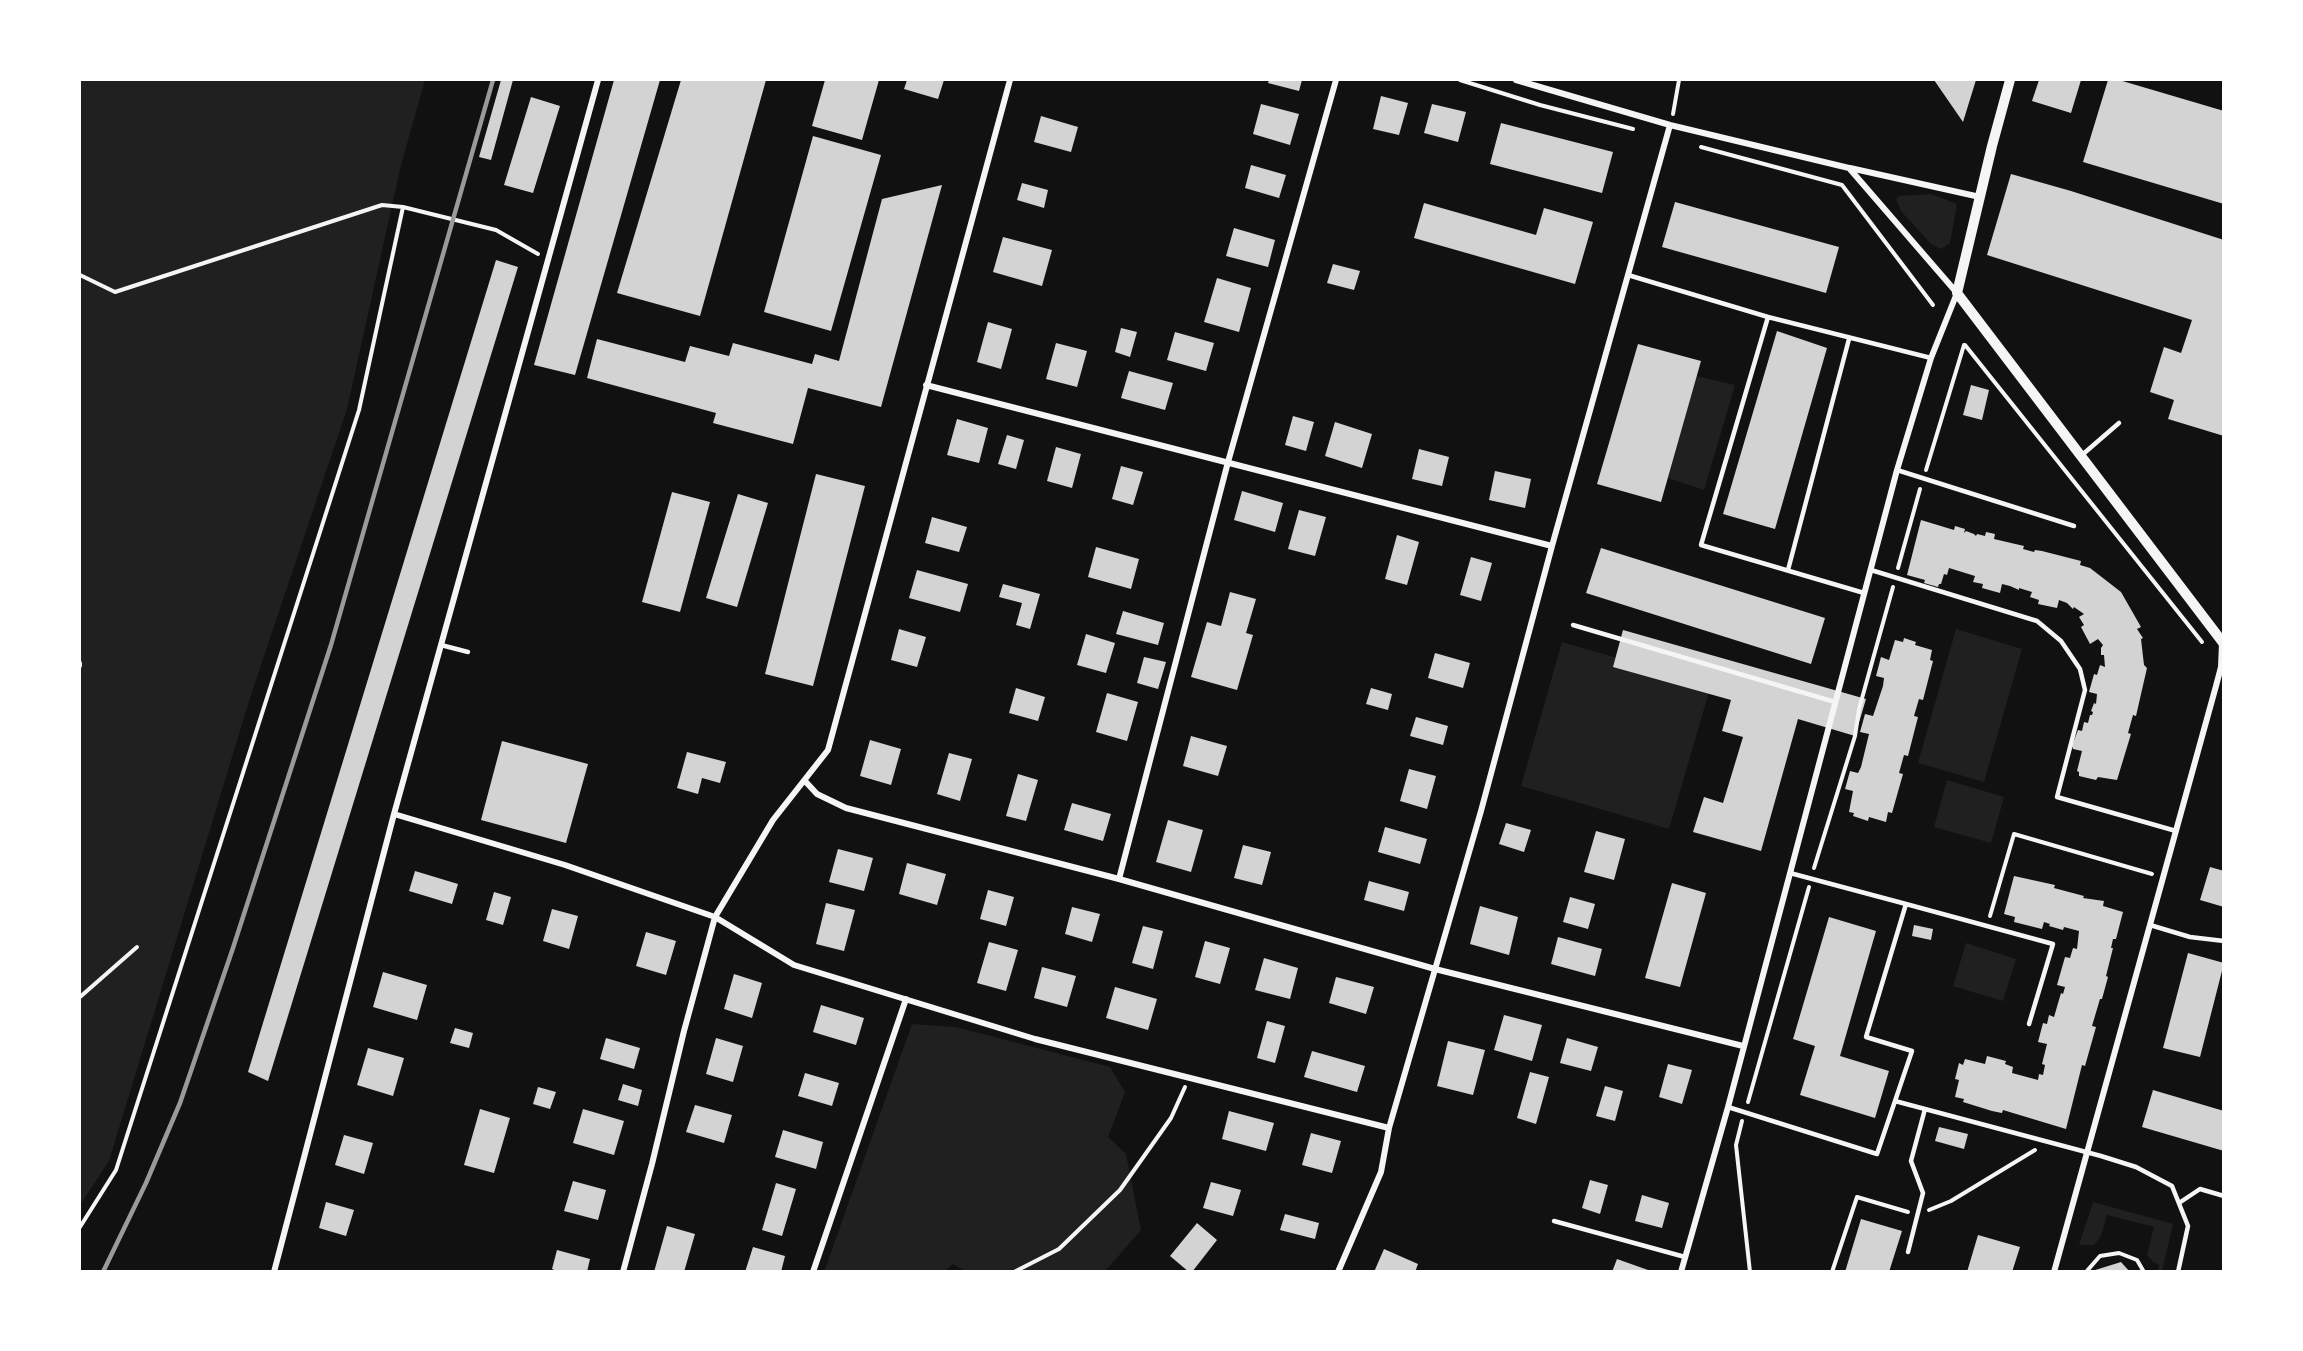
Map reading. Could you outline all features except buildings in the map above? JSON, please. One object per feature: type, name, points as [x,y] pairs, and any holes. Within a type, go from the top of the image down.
[{"type":"street","points":[[274,1272],[394,814],[598,80]]},
{"type":"street","points":[[623,1272],[684,1031],[716,917],[773,820],[828,750],[1010,80]]},
{"type":"street","points":[[1119,879],[1227,462],[1336,80]]},
{"type":"street","points":[[1516,80],[1670,125],[1981,197]]},
{"type":"street","points":[[1682,1272],[1897,470],[1931,358],[1957,293],[2010,80]]},
{"type":"street","points":[[1338,1272],[1381,1172],[1389,1128],[1481,811],[1552,546],[1670,125]]},
{"type":"street","points":[[1849,168],[1957,293],[2223,643],[2221,667],[2054,1272]]},
{"type":"street","points":[[926,385],[1552,546]]},
{"type":"street","points":[[805,781],[817,794],[846,808],[1119,879],[1435,969],[1743,1046]]},
{"type":"street","points":[[394,814],[565,865],[716,917],[794,965],[1035,1039],[1389,1128]]},
{"type":"street","points":[[813,1272],[906,999]]},
{"type":"lane","points":[[1628,275],[1768,317],[1931,358]]},
{"type":"lane","points":[[1768,317],[1701,545],[1864,593]]},
{"type":"lane","points":[[1788,570],[1849,339]]},
{"type":"lane","points":[[2082,455],[2119,423]]},
{"type":"lane","points":[[1897,470],[2074,526]]},
{"type":"lane","points":[[1871,570],[2037,621],[2061,641],[2080,669],[2085,690],[2056,797],[2176,831]]},
{"type":"lane","points":[[1573,625],[1835,702]]},
{"type":"lane","points":[[441,645],[468,652]]},
{"type":"lane","points":[[1790,873],[2053,944],[2029,1024]]},
{"type":"lane","points":[[1728,1107],[1877,1154],[1912,1051],[1866,1037],[1906,904]]},
{"type":"lane","points":[[2150,925],[2190,937],[2223,941]]},
{"type":"lane","points":[[1895,1101],[2136,1167],[2172,1186],[2188,1226],[2178,1272]]},
{"type":"lane","points":[[1908,1252],[1923,1192],[1911,1161],[1925,1109]]},
{"type":"lane","points":[[2179,1203],[2200,1189],[2223,1196]]},
{"type":"lane","points":[[1554,1221],[1685,1257]]},
{"type":"path","points":[[1460,80],[1540,105],[1667,138]]},
{"type":"path","points":[[1670,125],[1680,80]]},
{"type":"path","points":[[1700,147],[1842,185],[1933,305]]},
{"type":"path","points":[[80,275],[115,292],[381,205],[403,207],[496,230],[547,259]]},
{"type":"path","points":[[80,1227],[116,1170],[356,421],[403,207]]},
{"type":"path","points":[[1750,1272],[1736,1145],[1811,878],[1855,736],[1859,709],[1923,478],[1964,345],[2221,667]]},
{"type":"path","points":[[1987,925],[2014,834],[2163,877]]},
{"type":"path","points":[[80,997],[137,947]]},
{"type":"path","points":[[1014,1272],[1059,1249],[1120,1191],[1171,1118],[1189,1078]]},
{"type":"path","points":[[2086,1272],[2100,1256],[2119,1253],[2137,1260],[2144,1272]]},
{"type":"shaded area","points":[[80,80],[425,80],[401,165],[347,409],[250,698],[109,1161],[80,1205]]},
{"type":"shaded area","points":[[1931,194],[1957,204],[1950,243],[1941,249],[1931,244],[1901,211],[1896,199],[1899,196]]},
{"type":"shaded area","points":[[1696,376],[1735,385],[1704,490],[1668,478]]},
{"type":"shaded area","points":[[1956,629],[2022,649],[1984,782],[1918,763]]},
{"type":"shaded area","points":[[1562,642],[1711,685],[1669,829],[1521,786]]},
{"type":"shaded area","points":[[1947,780],[2004,797],[1991,843],[1934,827]]},
{"type":"shaded area","points":[[1966,943],[2016,959],[2003,1001],[1953,986]]},
{"type":"shaded area","points":[[912,1024],[956,1027],[1110,1067],[1125,1092],[1108,1137],[1126,1154],[1141,1230],[1103,1272],[967,1272],[953,1264],[945,1271],[824,1272]]},
{"type":"shaded area","points":[[2093,1202],[2173,1224],[2162,1271],[2158,1271],[2159,1265],[2147,1255],[2154,1227],[2107,1215],[2101,1236],[2094,1245],[2079,1245]]},
{"type":"railway","points":[[103,1272],[146,1183],[180,1103],[233,948],[331,645],[493,80]]}]
